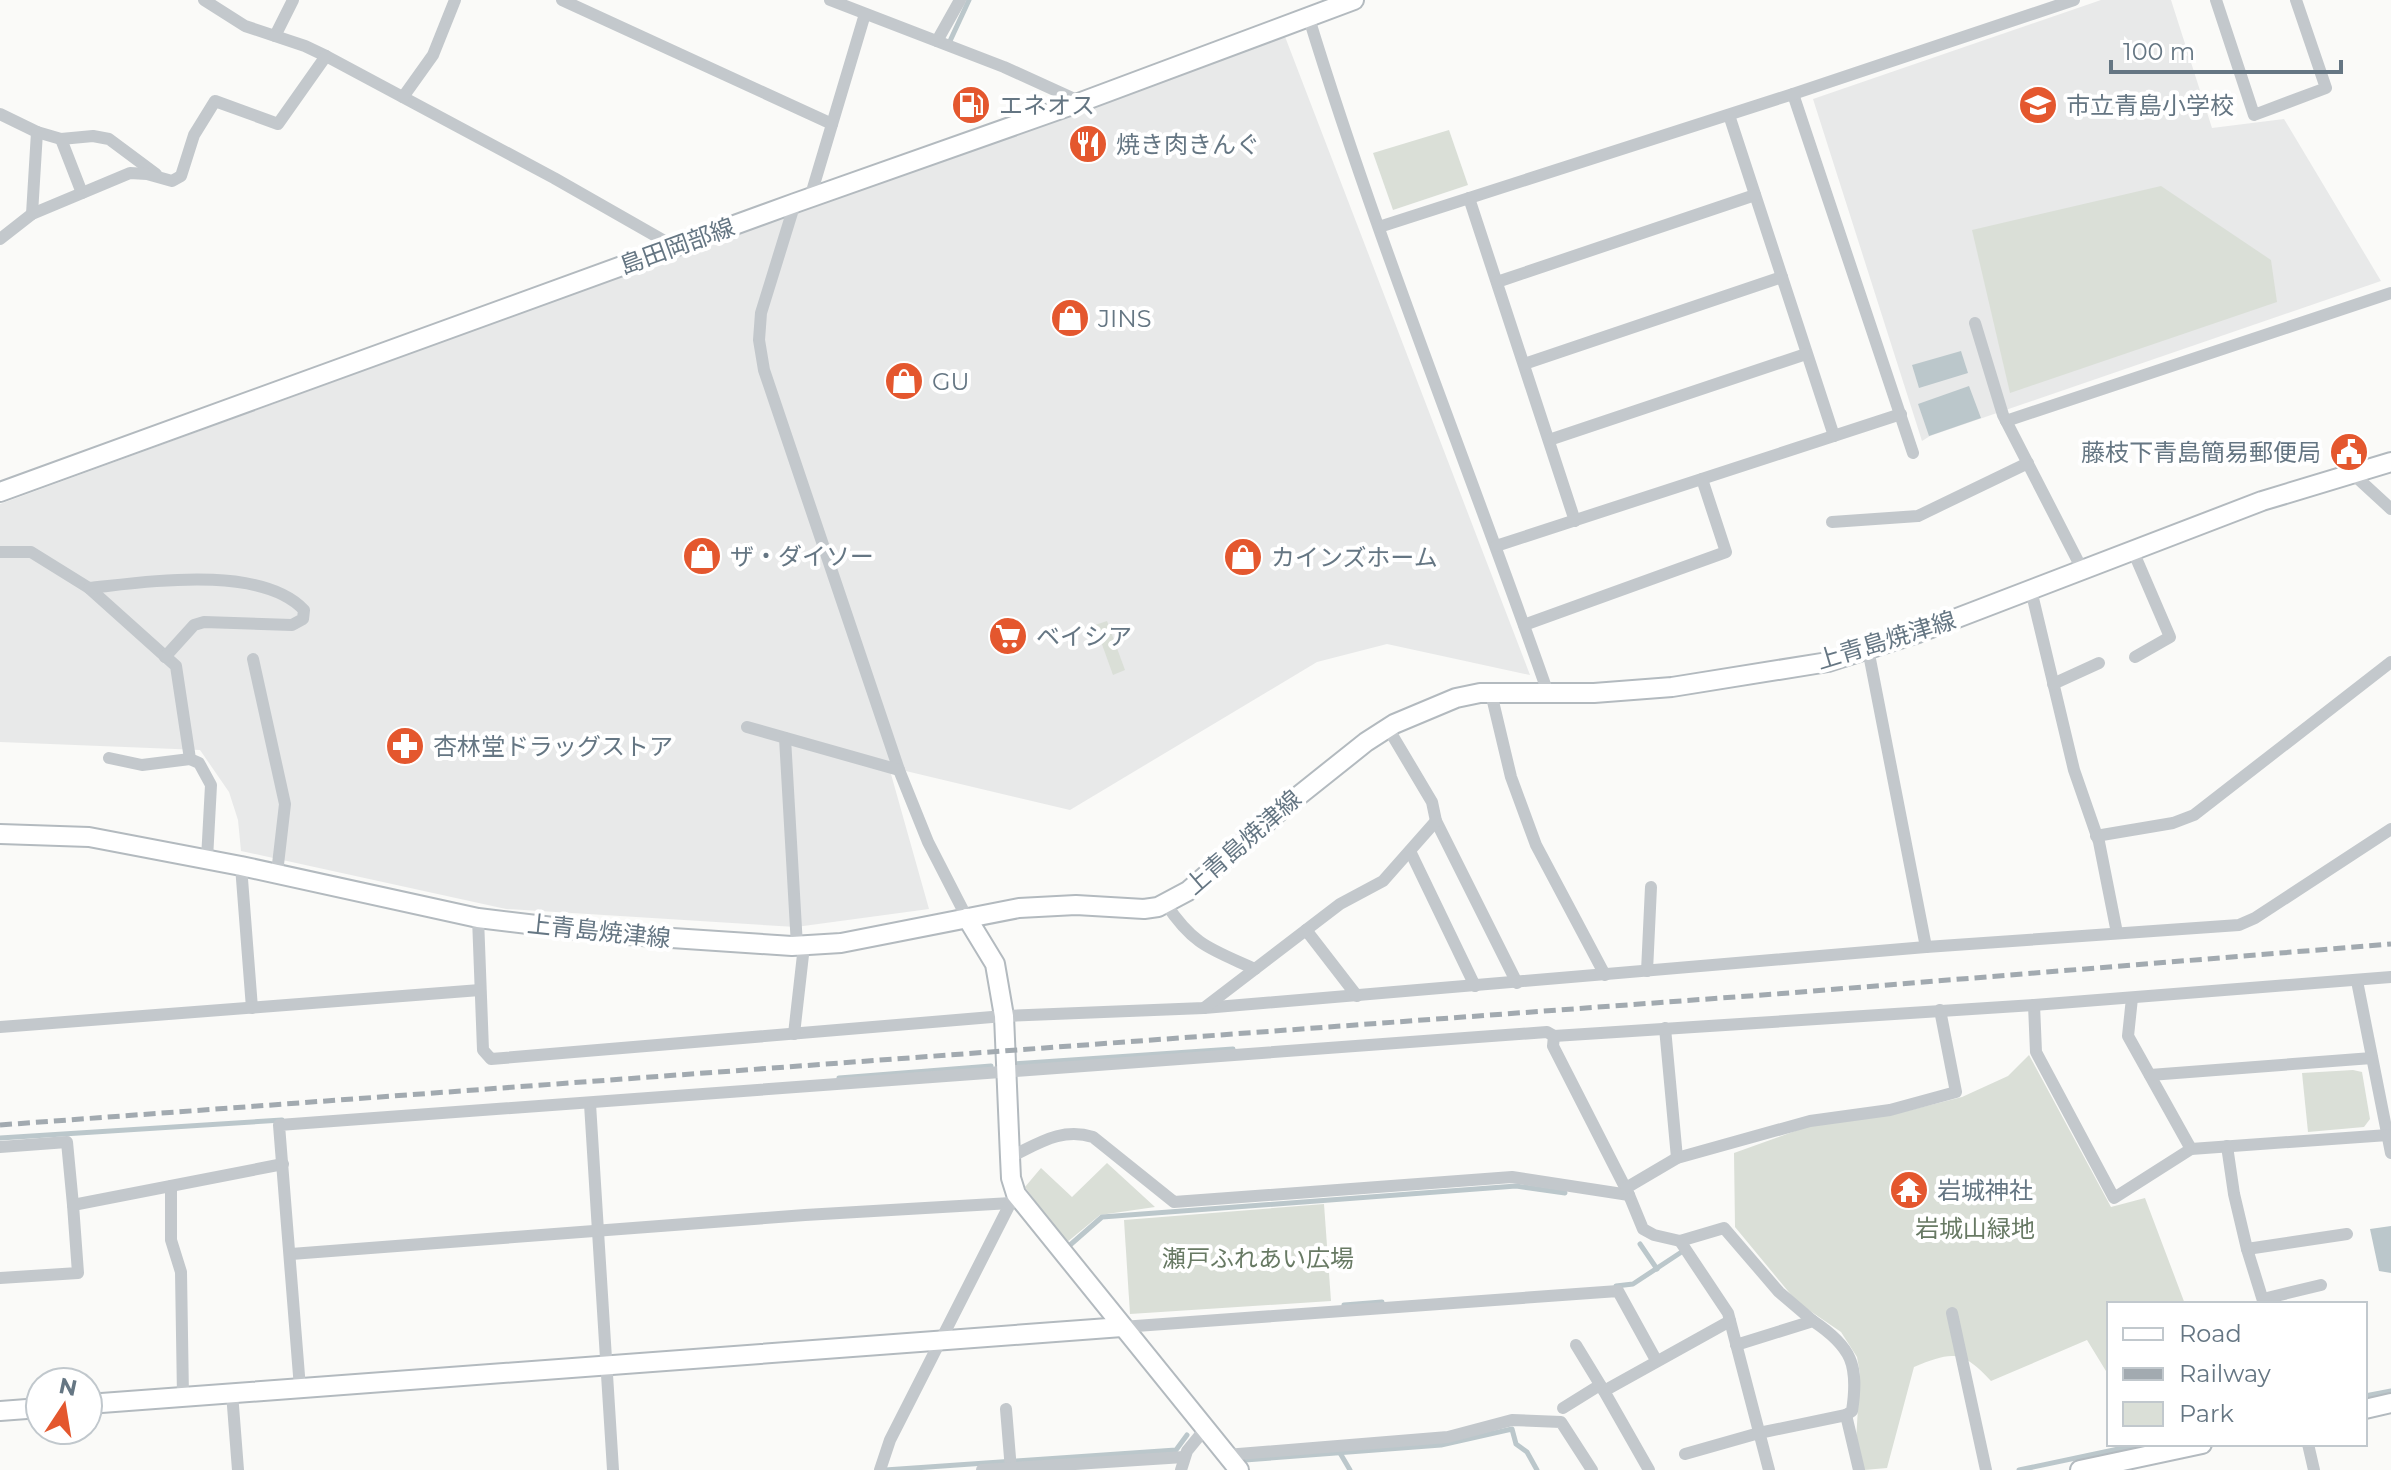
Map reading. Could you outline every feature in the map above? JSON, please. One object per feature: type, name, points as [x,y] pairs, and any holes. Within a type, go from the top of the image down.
[{"type":"main road","name":"島田岡部線","points":[[0,492],[802,200],[1081,102],[1306,8],[1354,0]]},
{"type":"main road","name":"上青島焼津線","points":[[0,834],[89,837],[277,873],[478,918],[612,934],[801,946],[841,943],[1019,908],[1058,905],[1144,909],[1166,904],[1188,891],[1337,762],[1388,728],[1456,698],[1491,693],[1594,693],[1672,687],[1828,662],[2083,571],[2262,501],[2391,462]]},
{"type":"main road","points":[[967,918],[995,964],[1004,1016],[1013,1199],[1239,1470]]},
{"type":"main road","points":[[104,1403],[1122,1327]]},
{"type":"main road","points":[[2367,1409],[2391,1403]]},
{"type":"main road","points":[[0,1411],[24,1409]]},
{"type":"main road","points":[[2080,1470],[2141,1464],[2196,1446]]},
{"type":"street","points":[[204,0],[245,26],[326,56],[675,247]]},
{"type":"street","points":[[275,36],[293,0]]},
{"type":"street","points":[[403,97],[433,55],[455,0]]},
{"type":"street","points":[[562,0],[832,124]]},
{"type":"street","points":[[830,0],[1081,102]]},
{"type":"street","points":[[937,41],[960,0]]},
{"type":"street","points":[[1379,227],[2074,0]]},
{"type":"street","points":[[2216,0],[2254,115],[2326,88],[2296,0]]},
{"type":"street","points":[[1306,8],[1327,80],[1548,693]]},
{"type":"street","points":[[865,14],[832,124],[761,313],[759,340],[764,370],[899,770],[928,842],[967,918]]},
{"type":"street","points":[[0,239],[32,214],[130,173],[172,181],[181,176],[194,135],[215,101],[278,124],[326,56]]},
{"type":"street","points":[[1793,94],[1913,453]]},
{"type":"street","points":[[1729,115],[1834,436]]},
{"type":"street","points":[[1,117],[61,139],[93,136],[109,139],[163,178]]},
{"type":"street","points":[[32,214],[37,132]]},
{"type":"street","points":[[61,139],[82,193]]},
{"type":"street","points":[[1497,282],[1755,195]]},
{"type":"street","points":[[1469,198],[1575,521]]},
{"type":"street","points":[[1524,364],[1782,277]]},
{"type":"street","points":[[2006,421],[2391,293]]},
{"type":"street","points":[[1975,323],[2006,421],[2083,571]]},
{"type":"street","points":[[1549,440],[1806,354]]},
{"type":"street","points":[[1496,546],[1901,414]]},
{"type":"street","points":[[1832,522],[1918,516],[2028,463]]},
{"type":"street","points":[[2353,474],[2391,509]]},
{"type":"street","points":[[1524,625],[1726,552],[1702,479]]},
{"type":"street","points":[[2133,551],[2170,637],[2135,657]]},
{"type":"street","points":[[0,552],[31,552],[89,588],[176,666],[190,759]]},
{"type":"street","points":[[89,588],[202,579],[250,583],[287,596],[304,610],[303,619],[292,625],[204,622],[194,625],[165,657]]},
{"type":"street","points":[[2031,590],[2074,770],[2096,836],[2117,933]]},
{"type":"street","points":[[1868,649],[1926,947]]},
{"type":"street","points":[[253,659],[285,804],[277,873]]},
{"type":"street","points":[[2096,836],[2173,823],[2194,815],[2391,662]]},
{"type":"street","points":[[2053,684],[2099,663]]},
{"type":"street","points":[[1491,693],[1511,777],[1536,845],[1605,975]]},
{"type":"street","points":[[747,727],[899,770]]},
{"type":"street","points":[[1388,728],[1432,802],[1436,821],[1517,983]]},
{"type":"street","points":[[785,738],[801,946],[794,1034]]},
{"type":"street","points":[[109,758],[142,765],[190,759],[199,763],[211,785],[207,859]]},
{"type":"street","points":[[1204,1008],[1340,904],[1383,881],[1436,821]]},
{"type":"street","points":[[478,918],[483,1050],[491,1059],[1004,1016],[1204,1008],[1926,947],[2239,925],[2255,918],[2391,829]]},
{"type":"street","points":[[1410,851],[1475,986]]},
{"type":"street","points":[[241,866],[252,1008]]},
{"type":"street","points":[[1647,971],[1651,887]]},
{"type":"street","points":[[1166,904],[1181,927],[1198,943],[1255,969]]},
{"type":"street","points":[[1306,930],[1357,996]]},
{"type":"street","points":[[300,1388],[279,1125],[1547,1032],[1554,1036],[2034,1005],[2391,977]]},
{"type":"street","points":[[2357,981],[2391,1153]]},
{"type":"street","points":[[0,1027],[480,990]]},
{"type":"street","points":[[2132,998],[2128,1036],[2191,1149]]},
{"type":"street","points":[[2034,1005],[2036,1052],[2114,1198],[2191,1149],[2388,1135]]},
{"type":"street","points":[[1010,1157],[1064,1133],[1078,1132],[1093,1137],[1174,1202],[1512,1177],[1627,1191],[1677,1158],[1810,1121],[1890,1110],[1956,1092],[1940,1010]]},
{"type":"street","points":[[1665,1028],[1677,1158]]},
{"type":"street","points":[[1554,1036],[1553,1046],[1627,1191],[1643,1229],[1680,1241],[1724,1228],[1779,1292],[1846,1348],[1855,1368],[1852,1411],[1846,1415],[1759,1433],[1685,1454]]},
{"type":"street","points":[[2150,1075],[2372,1058]]},
{"type":"street","points":[[590,1104],[613,1470]]},
{"type":"street","points":[[0,1147],[67,1142],[78,1273],[0,1278]]},
{"type":"street","points":[[2227,1146],[2247,1249],[2264,1302],[2321,1285]]},
{"type":"street","points":[[73,1205],[283,1164]]},
{"type":"street","points":[[171,1186],[171,1240],[181,1272],[183,1397]]},
{"type":"street","points":[[291,1254],[1013,1199]]},
{"type":"street","points":[[882,1466],[890,1440],[938,1341],[1013,1199]]},
{"type":"street","points":[[2247,1249],[2347,1234]]},
{"type":"street","points":[[1680,1241],[1728,1313],[1769,1470]]},
{"type":"street","points":[[1122,1327],[1618,1291],[1656,1360]]},
{"type":"street","points":[[1952,1313],[1986,1470]]},
{"type":"street","points":[[1563,1408],[1730,1321]]},
{"type":"street","points":[[1736,1345],[1813,1321]]},
{"type":"street","points":[[1576,1345],[1649,1470]]},
{"type":"street","points":[[232,1393],[238,1470]]},
{"type":"street","points":[[1006,1409],[1010,1465]]},
{"type":"street","points":[[1846,1415],[1859,1470]]},
{"type":"street","points":[[1226,1455],[1448,1437],[1512,1420],[1561,1422],[1592,1470]]},
{"type":"street","points":[[982,1470],[1010,1465],[1183,1464],[1205,1429]]},
{"type":"street","points":[[2308,1446],[2314,1470]]},
{"type":"shaded area","points":[[2101,0],[2171,0],[2212,128],[2284,119],[2381,281],[1922,441],[1813,99]]},
{"type":"shaded area","points":[[1284,34],[1530,675],[1387,644],[1317,662],[1070,810],[889,767],[929,909],[796,927],[506,909],[241,851],[238,820],[229,792],[200,750],[0,742],[0,504]]},
{"type":"shaded area","points":[[1961,351],[1968,373],[1919,388],[1912,365]]},
{"type":"shaded area","points":[[1969,386],[1981,418],[1929,436],[1918,404]]},
{"type":"shaded area","points":[[2391,1226],[2391,1273],[2379,1271],[2370,1229]]},
{"type":"green space","points":[[1449,130],[1468,185],[1393,210],[1373,153]]},
{"type":"green space","points":[[2161,186],[2271,260],[2277,302],[2010,393],[1972,230]]},
{"type":"green space","points":[[1107,621],[1125,670],[1113,675],[1095,625]]},
{"type":"green space","name":"岩城山緑地","points":[[2029,1055],[2111,1207],[2145,1198],[2184,1302],[2107,1302],[2107,1373],[2087,1340],[1991,1381],[1972,1363],[1956,1356],[1938,1358],[1914,1367],[1887,1468],[1864,1470],[1856,1441],[1860,1374],[1857,1357],[1841,1332],[1797,1302],[1735,1227],[1734,1153],[1809,1126],[1895,1114],[1962,1097],[2008,1076]]},
{"type":"green space","points":[[2362,1072],[2370,1119],[2364,1127],[2308,1132],[2302,1073]]},
{"type":"green space","points":[[1107,1163],[1155,1207],[1100,1215],[1066,1243],[1025,1187],[1041,1168],[1072,1197]]},
{"type":"green space","name":"瀬戸ふれあい広場","points":[[1324,1204],[1331,1301],[1130,1314],[1124,1220]]},
{"type":"waterway","points":[[950,41],[969,0]]},
{"type":"waterway","points":[[1014,1064],[1233,1049]]},
{"type":"waterway","points":[[839,1078],[991,1066]]},
{"type":"waterway","points":[[0,1138],[282,1120]]},
{"type":"waterway","points":[[1070,1245],[1102,1217],[1516,1186],[1565,1193]]},
{"type":"waterway","points":[[1640,1244],[1657,1269]]},
{"type":"waterway","points":[[1616,1286],[1633,1284],[1680,1253]]},
{"type":"waterway","points":[[1344,1305],[1382,1302]]},
{"type":"waterway","points":[[2367,1396],[2391,1391]]},
{"type":"waterway","points":[[1245,1460],[1441,1445],[1512,1429],[1516,1444],[1527,1452],[1537,1470]]},
{"type":"waterway","points":[[885,1470],[1176,1450],[1187,1435]]},
{"type":"waterway","points":[[2019,1470],[2133,1446]]},
{"type":"waterway","points":[[1340,1453],[1350,1470]]},
{"type":"railway","points":[[0,1125],[1789,993],[2391,944]]},
{"type":"place","name":"エネオス","points":[[971,105]]},
{"type":"place","name":"市立青島小学校","points":[[2038,105]]},
{"type":"place","name":"焼き肉きんぐ","points":[[1088,144]]},
{"type":"place","name":"JINS","points":[[1070,318]]},
{"type":"place","name":"GU","points":[[904,381]]},
{"type":"place","name":"藤枝下青島簡易郵便局","points":[[2349,452]]},
{"type":"place","name":"ザ・ダイソー","points":[[702,556]]},
{"type":"place","name":"カインズホーム","points":[[1243,557]]},
{"type":"place","name":"ベイシア","points":[[1008,636]]},
{"type":"place","name":"杏林堂ドラッグストア","points":[[405,746]]},
{"type":"place","name":"岩城神社","points":[[1909,1190]]}]
